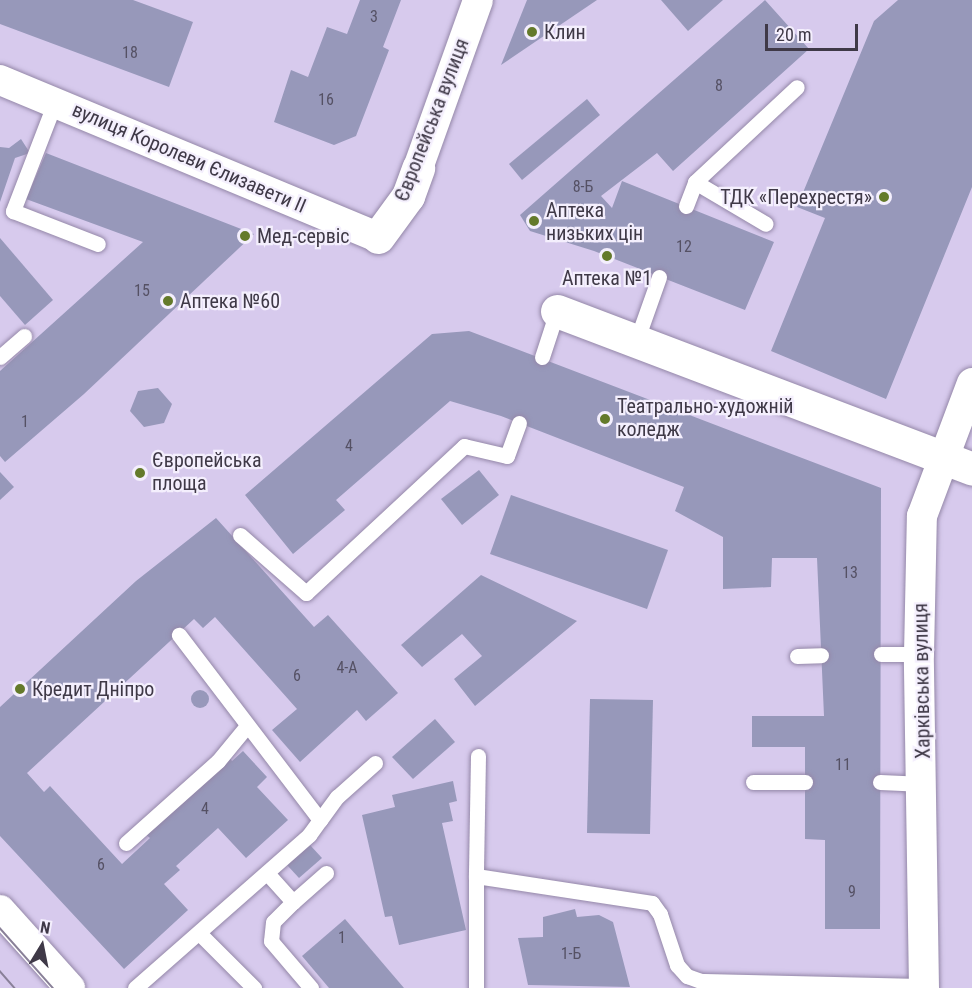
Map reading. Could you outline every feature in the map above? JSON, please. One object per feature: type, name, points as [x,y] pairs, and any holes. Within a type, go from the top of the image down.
[{"type":"street","name":"Європейська вулиця","points":[[378,237],[408,196],[478,0]]},
{"type":"street","name":"вулиця Королеви Єлизавети ІІ","points":[[0,80],[378,237]]},
{"type":"street","points":[[557,311],[958,464]]},
{"type":"street","name":"Харківська вулиця","points":[[924,987],[924,784],[919,654],[922,516],[958,464],[972,383]]},
{"type":"street","points":[[0,910],[70,988]]},
{"type":"lane","points":[[686,206],[695,182],[797,87]]},
{"type":"lane","points":[[55,102],[13,211],[98,244]]},
{"type":"lane","points":[[695,182],[766,224]]},
{"type":"lane","points":[[636,342],[659,277]]},
{"type":"lane","points":[[542,357],[557,311]]},
{"type":"lane","points":[[0,357],[24,336]]},
{"type":"lane","points":[[240,535],[306,593],[464,446],[507,456],[519,423]]},
{"type":"lane","points":[[179,635],[246,727],[320,820]]},
{"type":"lane","points":[[881,654],[919,654]]},
{"type":"lane","points":[[797,656],[822,656]]},
{"type":"lane","points":[[126,843],[218,761],[246,727]]},
{"type":"lane","points":[[476,988],[478,756]]},
{"type":"lane","points":[[135,988],[267,873],[320,820],[338,797],[375,764]]},
{"type":"lane","points":[[753,782],[806,782]]},
{"type":"lane","points":[[880,782],[924,784]]},
{"type":"lane","points":[[267,873],[293,902]]},
{"type":"lane","points":[[311,988],[271,941],[273,921],[326,873]]},
{"type":"lane","points":[[477,876],[652,903],[660,914],[677,966],[687,976],[701,981],[924,987]]},
{"type":"lane","points":[[199,933],[254,988]]},
{"type":"building","points":[[0,0],[133,0],[193,22],[169,87],[0,24]]},
{"type":"building","points":[[360,0],[401,0],[383,47],[389,50],[356,136],[334,145],[274,122],[291,70],[308,77],[327,27],[347,34]]},
{"type":"building","name":"Клин","points":[[527,0],[597,0],[501,65]]},
{"type":"building","points":[[661,0],[723,0],[688,31]]},
{"type":"building","points":[[765,0],[809,49],[673,171],[657,153],[601,196],[612,208],[622,181],[774,242],[745,310],[594,251],[530,231],[520,215]]},
{"type":"building","name":"ТДК «Перехрестя»","points":[[898,0],[972,0],[972,187],[886,399],[771,351],[825,218],[797,207],[874,21]]},
{"type":"building","points":[[587,99],[600,115],[522,180],[509,164]]},
{"type":"building","points":[[21,139],[30,153],[15,158],[0,202],[0,147],[9,148]]},
{"type":"building","points":[[46,153],[254,234],[84,394],[5,462],[0,456],[0,371],[143,242],[26,199]]},
{"type":"building","points":[[0,238],[53,300],[25,325],[0,296]]},
{"type":"building","points":[[469,331],[881,488],[880,929],[825,929],[825,840],[805,839],[805,747],[752,747],[752,716],[824,716],[817,558],[772,558],[771,587],[723,589],[723,537],[675,511],[684,487],[501,416],[450,401],[336,500],[345,510],[293,554],[245,495],[432,334]]},
{"type":"building","points":[[158,388],[172,404],[164,423],[144,427],[130,411],[138,391]]},
{"type":"building","points":[[479,470],[499,495],[462,525],[441,499]]},
{"type":"building","points":[[0,472],[14,487],[0,500]]},
{"type":"building","points":[[511,495],[668,550],[647,609],[490,554]]},
{"type":"building","points":[[216,518],[314,627],[328,615],[398,693],[366,721],[357,710],[300,762],[272,730],[297,709],[215,617],[203,628],[194,619],[27,773],[44,792],[50,786],[122,864],[150,838],[145,834],[229,757],[232,761],[243,751],[267,777],[257,787],[288,820],[246,858],[218,828],[176,866],[180,870],[164,884],[188,910],[124,969],[0,836],[0,707],[136,581]]},
{"type":"building","points":[[481,575],[577,621],[475,706],[454,679],[482,656],[462,634],[422,667],[401,645]]},
{"type":"building","points":[[200,690],[206,693],[209,699],[206,705],[200,708],[194,705],[191,699],[194,693]]},
{"type":"building","points":[[590,699],[653,700],[650,834],[587,833]]},
{"type":"building","points":[[435,719],[455,742],[413,779],[392,757]]},
{"type":"building","points":[[453,781],[457,801],[449,803],[453,821],[442,823],[466,930],[399,945],[392,916],[385,917],[362,815],[395,807],[392,795]]},
{"type":"building","points":[[310,845],[322,858],[299,878],[287,865]]},
{"type":"building","points":[[575,909],[577,917],[599,915],[613,922],[630,987],[528,985],[518,938],[543,937],[543,917]]},
{"type":"building","points":[[345,919],[404,988],[329,988],[302,956]]},
{"type":"tram line","points":[[0,928],[53,988]]},
{"type":"tram line","points":[[0,971],[15,988]]},
{"type":"place","name":"Клин","points":[[532,32]]},
{"type":"place","name":"ТДК «Перехрестя»","points":[[884,197]]},
{"type":"place","name":"Аптека низьких цін","points":[[534,221]]},
{"type":"place","name":"Мед-сервіс","points":[[245,236]]},
{"type":"place","name":"Аптека №1","points":[[607,256]]},
{"type":"place","name":"Аптека №60","points":[[168,301]]},
{"type":"place","name":"Театрально-художній коледж","points":[[605,419]]},
{"type":"place","name":"Європейська площа","points":[[140,473]]},
{"type":"place","name":"Кредит Дніпро","points":[[20,689]]}]
